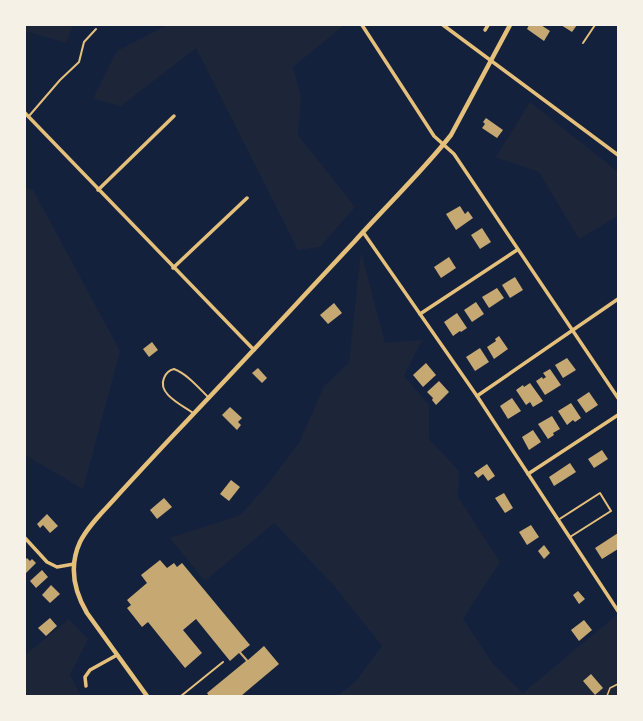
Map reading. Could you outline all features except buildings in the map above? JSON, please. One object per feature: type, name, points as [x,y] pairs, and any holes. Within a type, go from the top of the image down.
[{"type":"street","points":[[362,25],[434,136],[454,154],[517,250],[618,398]]},
{"type":"street","points":[[443,25],[618,155]]},
{"type":"street","points":[[485,30],[488,25]]},
{"type":"street","points":[[147,696],[80,602],[76,590],[74,564],[80,541],[95,520],[363,232],[406,188],[444,145],[451,135],[510,25]]},
{"type":"street","points":[[26,115],[254,350]]},
{"type":"street","points":[[98,190],[174,116]]},
{"type":"street","points":[[173,268],[247,198]]},
{"type":"street","points":[[363,232],[477,396],[618,611]]},
{"type":"street","points":[[420,314],[517,250]]},
{"type":"street","points":[[477,396],[618,299]]},
{"type":"street","points":[[528,474],[618,416]]},
{"type":"street","points":[[25,538],[47,562],[57,567],[74,564]]},
{"type":"street","points":[[86,686],[85,677],[90,670],[117,655]]},
{"type":"lane","points":[[583,43],[595,25]]},
{"type":"lane","points":[[26,115],[79,62],[84,42],[96,29]]},
{"type":"lane","points":[[194,414],[169,397],[165,391],[163,386],[167,372],[170,370],[178,371],[190,379],[209,397]]},
{"type":"lane","points":[[558,520],[600,493],[611,511],[569,537]]},
{"type":"lane","points":[[181,696],[223,662]]},
{"type":"path","points":[[606,696],[610,688],[618,684]]},
{"type":"shaded area","points":[[25,25],[73,25],[66,43],[25,31]]},
{"type":"shaded area","points":[[167,25],[343,25],[293,67],[301,96],[298,135],[355,207],[320,247],[298,250],[196,48],[121,106],[93,99],[117,51]]},
{"type":"shaded area","points":[[530,102],[618,172],[618,216],[579,239],[539,172],[496,157]]},
{"type":"shaded area","points":[[25,187],[33,190],[120,351],[83,489],[25,455]]},
{"type":"shaded area","points":[[361,252],[385,343],[422,340],[404,376],[429,405],[429,439],[459,471],[458,497],[500,562],[463,619],[493,664],[523,693],[618,614],[618,696],[337,696],[355,682],[382,646],[331,582],[274,523],[205,581],[170,538],[238,516],[267,485],[299,443],[324,386],[349,363]]},
{"type":"shaded area","points":[[69,619],[88,639],[70,675],[81,696],[25,696],[25,655]]}]
